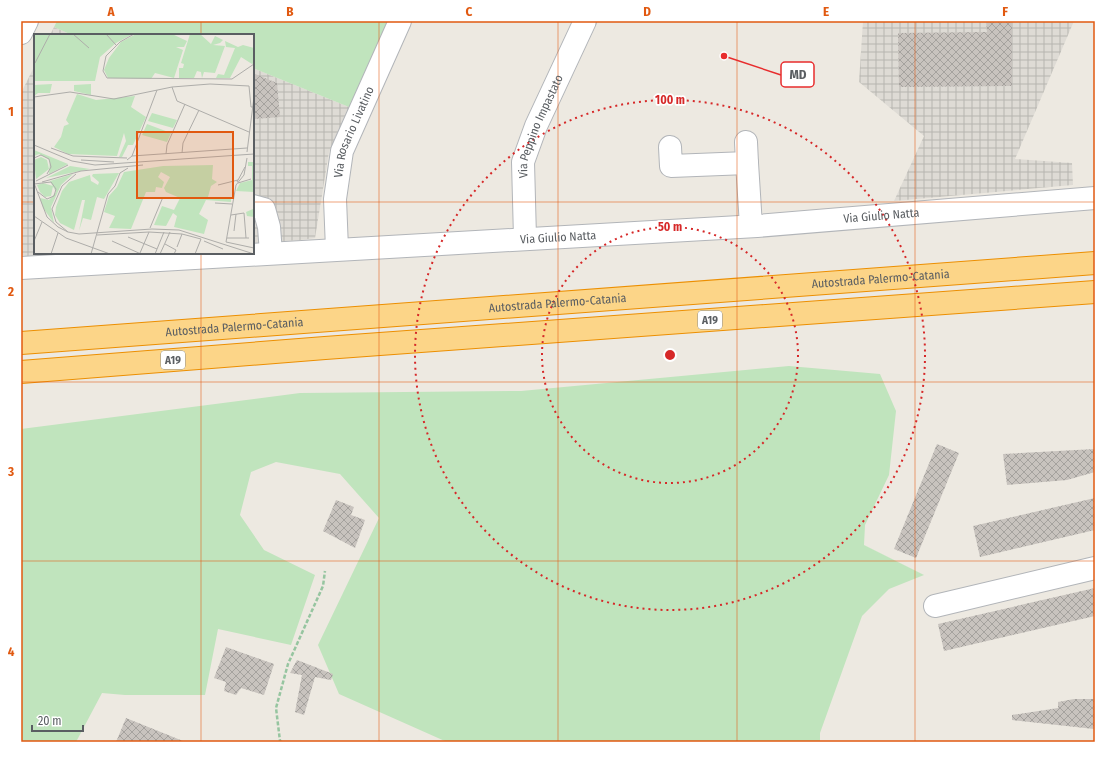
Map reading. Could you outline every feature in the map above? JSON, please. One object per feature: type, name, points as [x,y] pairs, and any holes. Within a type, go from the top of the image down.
[{"type":"highway","name":"Autostrada Palermo-Catania","points":[[21,343],[1095,263]]},
{"type":"highway","name":"A19","points":[[21,372],[325,348],[1095,292]]},
{"type":"highway","points":[[21,328],[146,334]]},
{"type":"highway","points":[[21,380],[325,348]]},
{"type":"street","points":[[21,33],[27,21]]},
{"type":"street","name":"Via Rosario Livatino","points":[[337,250],[336,199],[342,151],[400,21]]},
{"type":"street","name":"Via Peppino Impastato","points":[[525,238],[523,162],[536,126],[584,21]]},
{"type":"street","points":[[670,147],[672,166],[747,152],[751,226]]},
{"type":"street","name":"Via Giulio Natta","points":[[254,253],[751,226],[1095,198]]},
{"type":"street","points":[[254,206],[264,209],[269,227],[271,253]]},
{"type":"street","name":"Via Giulio Natta","points":[[21,268],[56,259],[235,254]]},
{"type":"street","points":[[935,606],[1095,568]]},
{"type":"path","points":[[282,742],[280,740],[276,708],[288,664],[323,586],[325,571]]},
{"type":"shaded area","points":[[863,21],[1074,21],[1015,159],[1072,163],[1073,185],[894,201],[924,136],[859,82]]},
{"type":"shaded area","points":[[54,27],[70,34],[50,34]]},
{"type":"shaded area","points":[[34,67],[34,254],[63,254],[21,255],[21,93]]},
{"type":"shaded area","points":[[254,68],[349,107],[329,152],[315,238],[254,243]]},
{"type":"green space","points":[[57,21],[388,21],[349,107],[254,68],[254,34],[70,34],[54,27]]},
{"type":"green space","points":[[789,366],[880,374],[896,411],[889,475],[865,525],[864,545],[924,575],[889,589],[862,616],[820,733],[820,742],[447,742],[339,694],[318,645],[379,518],[340,474],[276,462],[251,472],[240,515],[264,550],[315,575],[291,645],[218,629],[205,695],[125,695],[102,693],[76,742],[21,742],[21,429],[300,393],[521,391]]},
{"type":"building","points":[[986,21],[1012,21],[1012,86],[899,87],[898,33],[987,32]]},
{"type":"building","points":[[254,73],[277,83],[280,117],[254,119]]},
{"type":"building","points":[[937,444],[959,453],[916,558],[894,549]]},
{"type":"building","points":[[1095,449],[1095,472],[1067,480],[1007,485],[1003,454]]},
{"type":"building","points":[[1095,498],[1095,530],[980,557],[973,526]]},
{"type":"building","points":[[336,500],[354,507],[351,515],[365,520],[355,548],[323,531]]},
{"type":"building","points":[[1095,588],[1095,616],[944,651],[938,624]]},
{"type":"building","points":[[226,647],[274,664],[264,695],[241,688],[236,695],[224,691],[226,682],[214,678]]},
{"type":"building","points":[[297,660],[333,674],[331,680],[315,677],[304,715],[295,712],[302,675],[290,673]]},
{"type":"building","points":[[1074,699],[1095,699],[1094,729],[1012,720],[1012,715],[1058,708],[1058,702]]},
{"type":"building","points":[[126,718],[183,741],[183,742],[116,742]]},
{"type":"place","name":"MD","points":[[724,56]]}]
